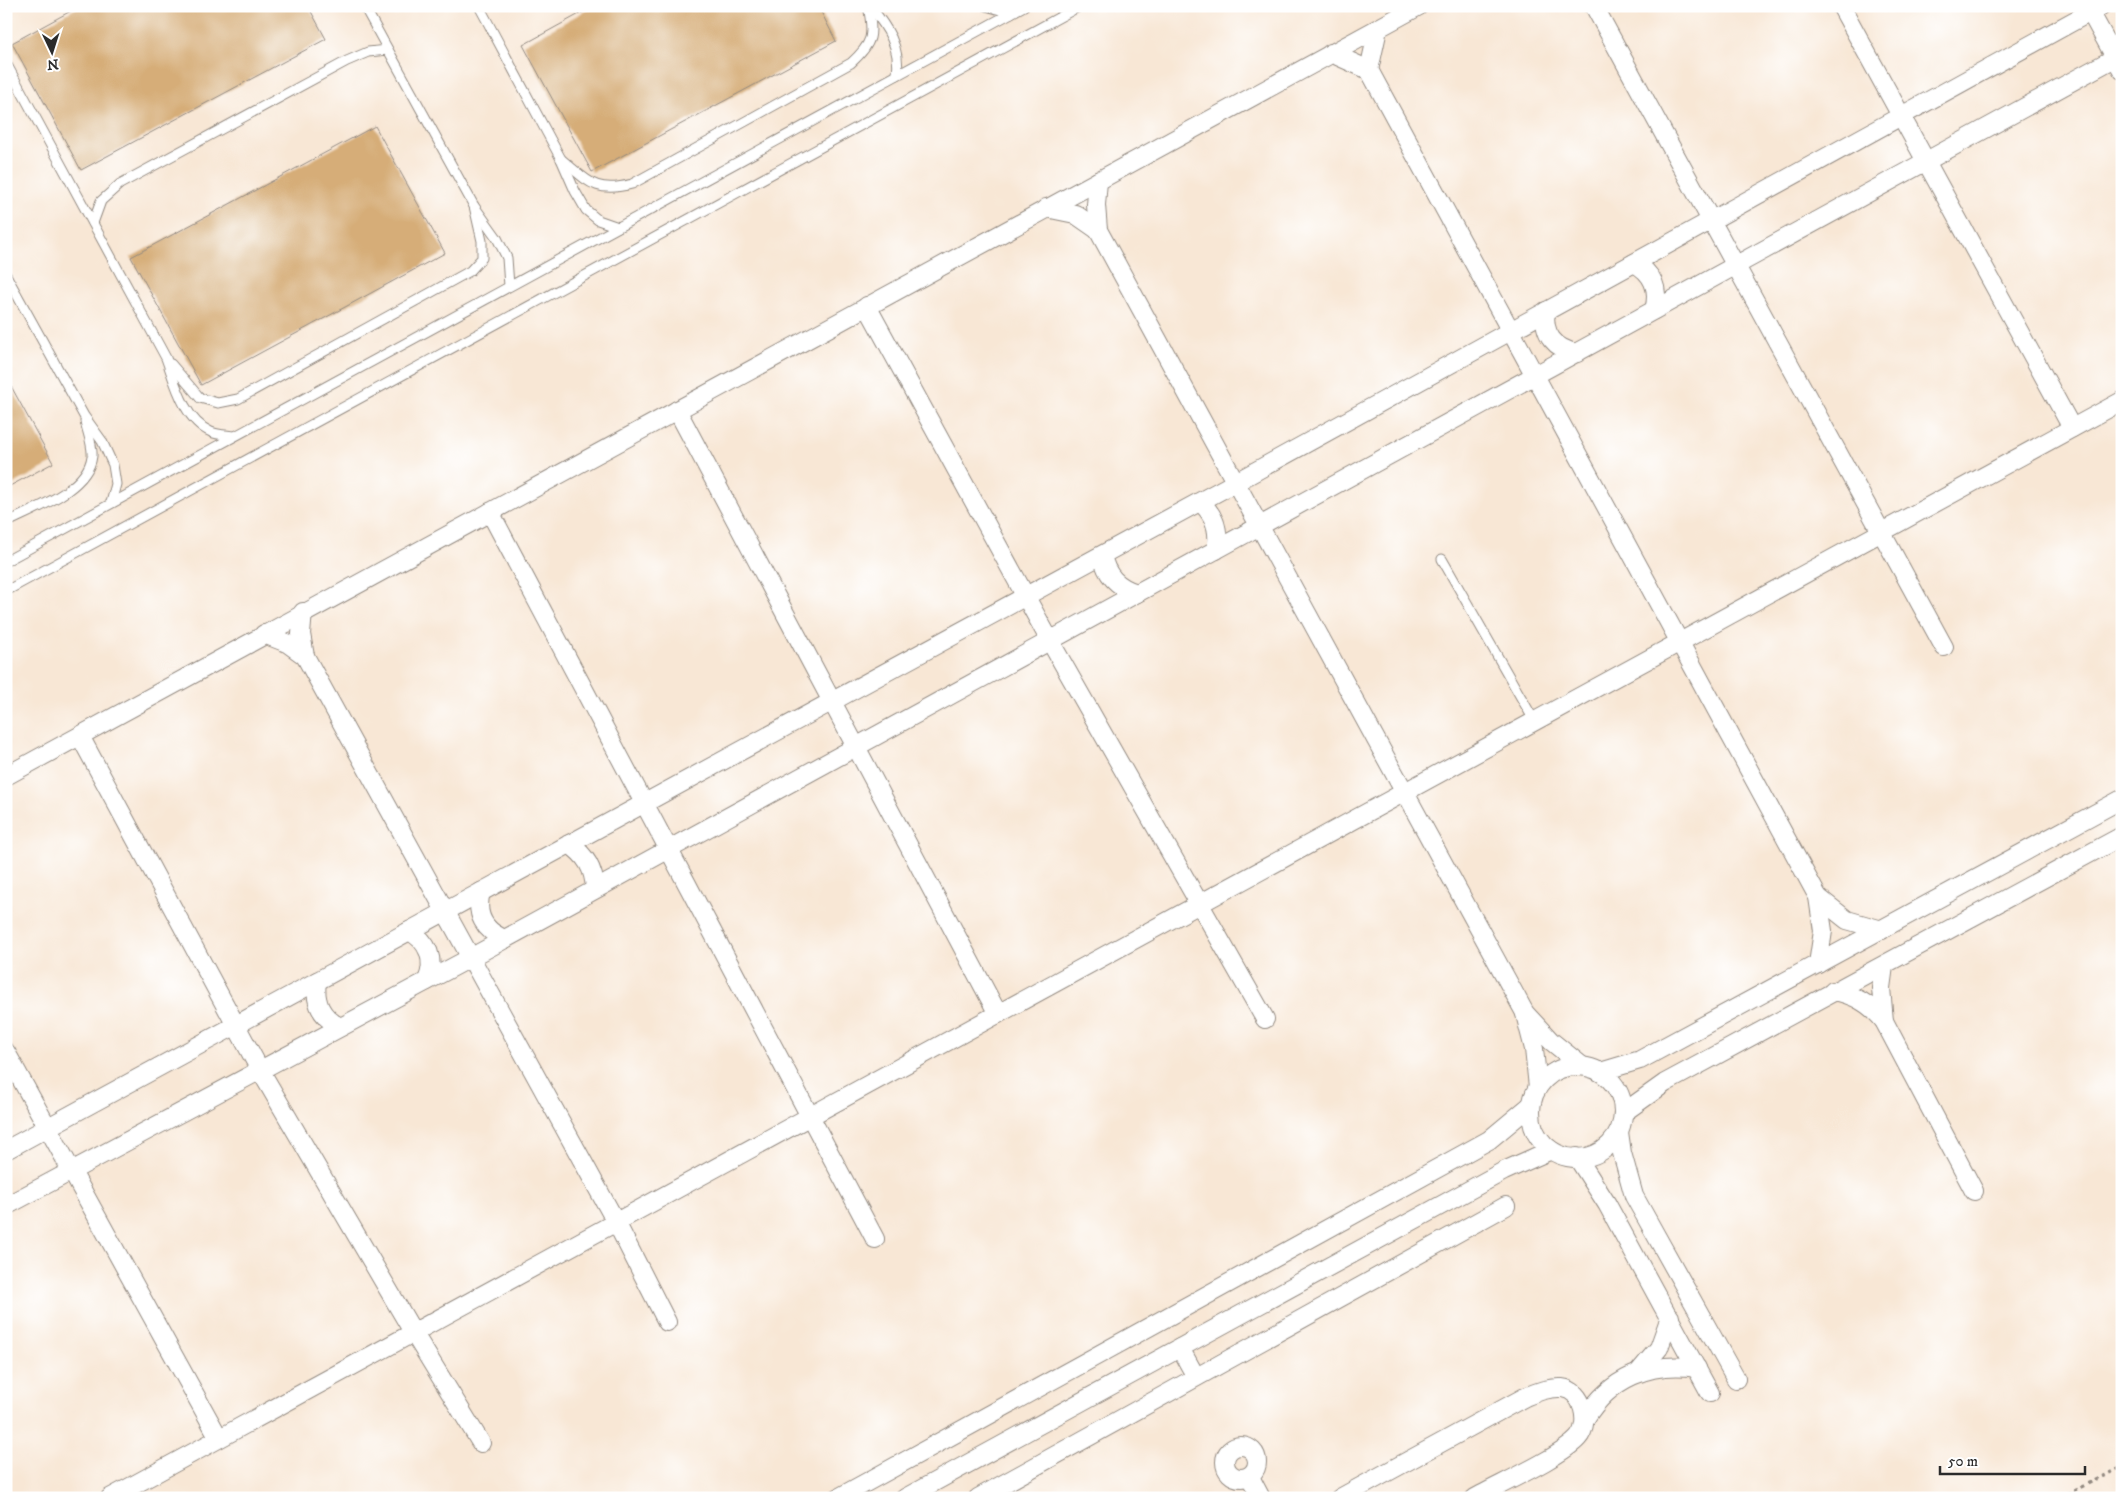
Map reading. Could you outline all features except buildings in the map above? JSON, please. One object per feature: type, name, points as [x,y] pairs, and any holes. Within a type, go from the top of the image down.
[{"type":"street","points":[[6,776],[303,612],[1419,6]]},
{"type":"street","points":[[1594,6],[1944,648]]},
{"type":"street","points":[[1840,6],[2072,428]]},
{"type":"street","points":[[6,1150],[1200,502],[1901,116],[2093,8],[2120,61],[1926,162],[472,957],[6,1206]]},
{"type":"street","points":[[1370,70],[1378,29]]},
{"type":"street","points":[[1331,53],[1370,70],[1534,376],[1818,897],[1823,931],[1818,964]]},
{"type":"street","points":[[1098,181],[1096,205],[1098,230],[1525,1013],[1551,1041],[1582,1066],[1600,1072],[1612,1082],[1621,1096],[1623,1112],[1619,1132],[1622,1153],[1634,1196],[1736,1380]]},
{"type":"street","points":[[1046,208],[1075,214],[1098,230]]},
{"type":"street","points":[[1634,263],[1648,273],[1653,280],[1657,295],[1654,310]]},
{"type":"street","points":[[867,306],[1050,641],[1265,1019]]},
{"type":"street","points":[[1546,311],[1545,326],[1552,341],[1568,351],[1577,352]]},
{"type":"street","points":[[110,1498],[2122,401]]},
{"type":"street","points":[[677,410],[998,1014]]},
{"type":"street","points":[[1200,502],[1214,520],[1217,530],[1216,550]]},
{"type":"street","points":[[490,512],[875,1239]]},
{"type":"street","points":[[1102,555],[1112,579],[1128,590],[1137,593]]},
{"type":"street","points":[[303,612],[301,634],[305,656],[472,957],[616,1222],[667,1322]]},
{"type":"street","points":[[264,634],[292,646],[305,656]]},
{"type":"street","points":[[80,736],[260,1070],[413,1332],[481,1443]]},
{"type":"street","points":[[1600,1072],[1640,1060],[2122,799]]},
{"type":"street","points":[[1623,1112],[1665,1082],[1884,966],[2122,836]]},
{"type":"street","points":[[569,844],[578,850],[588,863],[594,878],[595,889]]},
{"type":"street","points":[[481,892],[478,906],[483,922],[496,935],[505,939]]},
{"type":"street","points":[[1818,897],[1847,920],[1882,930]]},
{"type":"street","points":[[409,932],[422,940],[430,955],[431,972],[427,980]]},
{"type":"street","points":[[1884,966],[1881,988],[1884,1021]]},
{"type":"street","points":[[317,981],[316,996],[320,1010],[325,1017],[340,1027]]},
{"type":"street","points":[[1834,991],[1858,998],[1884,1021],[1974,1191]]},
{"type":"street","points":[[1525,1013],[1534,1049],[1538,1086]]},
{"type":"street","points":[[6,1052],[219,1438]]},
{"type":"street","points":[[1582,1066],[1565,1067],[1550,1074],[1538,1086],[1531,1105],[1532,1122],[1539,1138],[1551,1150],[1570,1157],[1577,1157],[1589,1156],[1607,1147],[1619,1132]]},
{"type":"street","points":[[838,1498],[1489,1140],[1531,1105]]},
{"type":"street","points":[[905,1498],[1504,1171],[1551,1150]]},
{"type":"street","points":[[1577,1157],[1608,1204],[1710,1393]]},
{"type":"street","points":[[978,1498],[1506,1206]]},
{"type":"street","points":[[1638,1373],[1659,1348],[1670,1317]]},
{"type":"street","points":[[1180,1348],[1196,1377]]},
{"type":"street","points":[[1475,1498],[1572,1444],[1583,1431],[1585,1419],[1598,1400],[1617,1385],[1638,1373],[1667,1365],[1697,1368]]},
{"type":"street","points":[[1340,1498],[1525,1397],[1550,1388],[1590,1390],[1617,1385]]},
{"type":"street","points":[[1565,1388],[1580,1401],[1585,1419]]},
{"type":"street","points":[[1250,1477],[1261,1498]]},
{"type":"lane","points":[[364,6],[474,206],[497,238],[507,258],[509,286]]},
{"type":"lane","points":[[869,6],[886,26],[896,46],[897,75]]},
{"type":"lane","points":[[562,159],[594,186],[614,189],[632,184],[851,63],[865,50],[873,30],[869,6]]},
{"type":"lane","points":[[986,6],[1011,13]]},
{"type":"lane","points":[[6,560],[1024,6]]},
{"type":"lane","points":[[6,591],[1080,6]]},
{"type":"lane","points":[[481,8],[562,159],[575,191],[586,210],[598,220],[618,227]]},
{"type":"lane","points":[[93,223],[101,201],[120,184],[348,61],[368,52],[388,50]]},
{"type":"lane","points":[[6,63],[166,358],[180,397],[197,422],[212,433],[234,436]]},
{"type":"lane","points":[[166,358],[200,398],[218,403],[238,399],[470,271],[482,258],[482,241],[474,206]]},
{"type":"lane","points":[[6,275],[84,416],[102,441],[113,465],[116,484],[111,504]]},
{"type":"lane","points":[[6,524],[76,485],[88,471],[92,454],[84,416]]},
{"type":"lane","points":[[1442,559],[1535,722]]},
{"type":"path","points":[[2060,1498],[2122,1467]]}]
